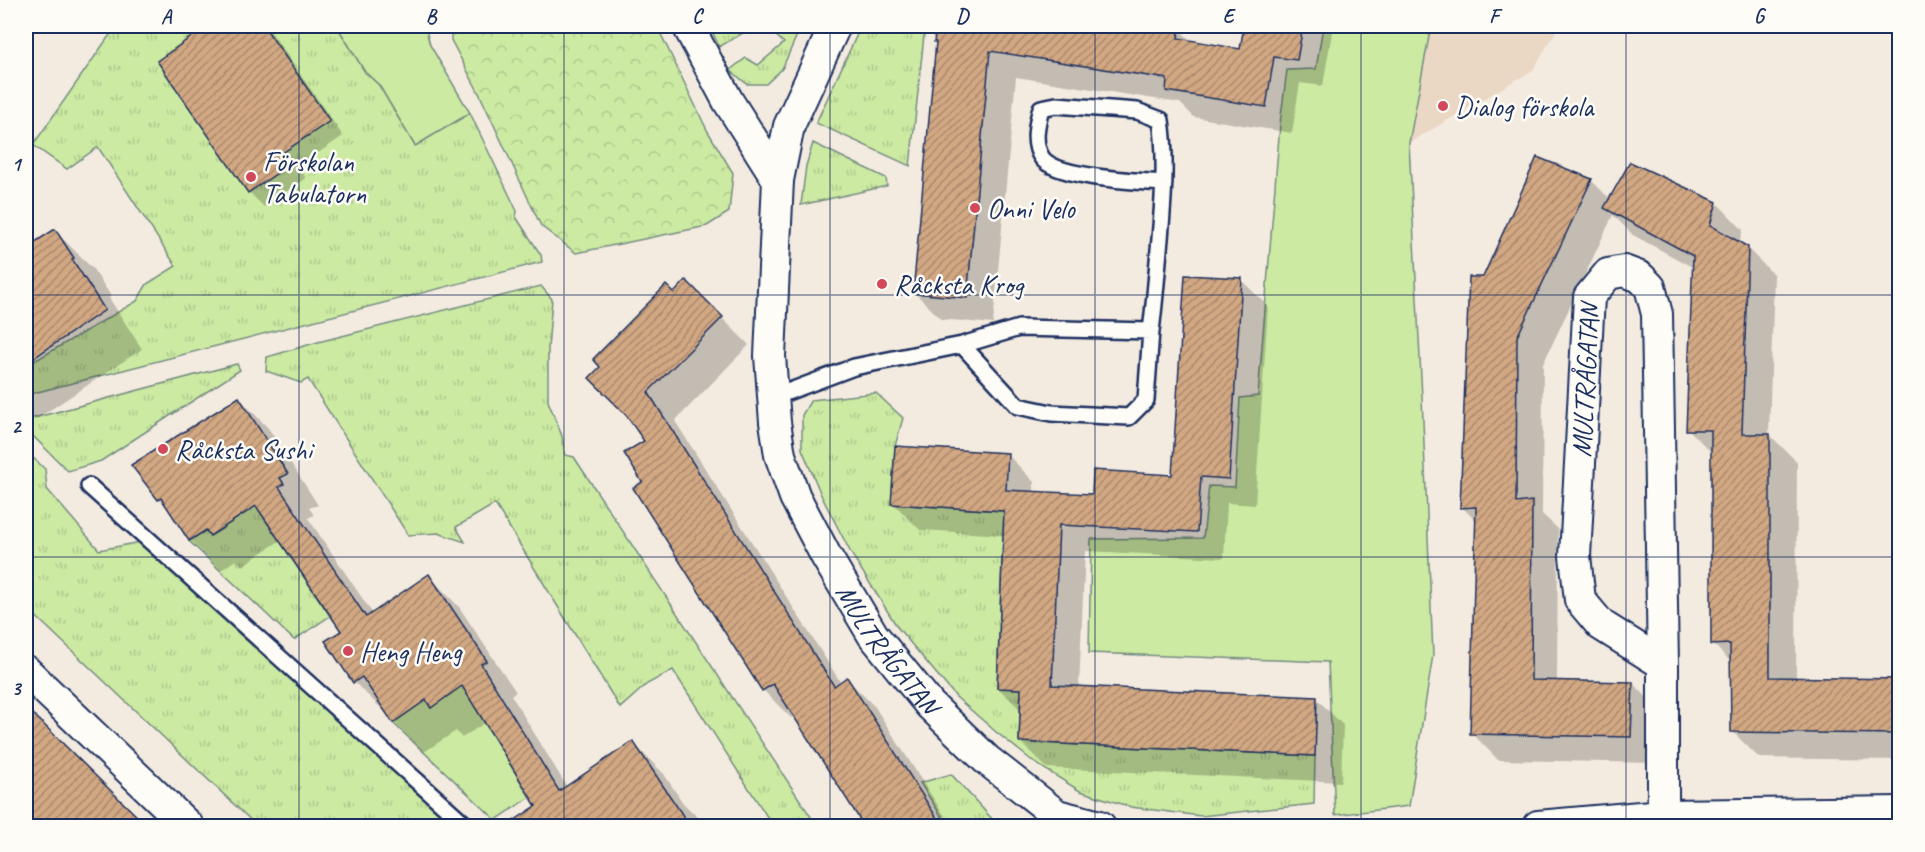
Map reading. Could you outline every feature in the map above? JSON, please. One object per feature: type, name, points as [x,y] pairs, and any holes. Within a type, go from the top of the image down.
[{"type":"street","points":[[688,26],[728,101],[778,180]]},
{"type":"street","name":"MULTRÅGATAN","points":[[835,26],[789,126],[778,180],[770,356],[780,455],[795,497],[826,556],[873,634],[930,705],[1055,821],[1100,826]]},
{"type":"street","name":"MULTRÅGATAN","points":[[1663,664],[1601,625],[1580,600],[1575,556],[1589,297],[1608,274],[1624,271],[1640,277],[1650,286],[1657,314],[1663,664],[1664,815]]},
{"type":"street","points":[[26,671],[188,826]]},
{"type":"street","points":[[1538,826],[1664,815],[1723,820],[1899,812]]},
{"type":"lane","points":[[962,345],[1018,406],[1051,413],[1129,417],[1146,400],[1164,183],[1165,142],[1161,120],[1137,111],[1056,105],[1041,108],[1037,123],[1036,143],[1041,157],[1049,166],[1076,174],[1164,183]]},
{"type":"lane","points":[[774,397],[854,367],[962,345],[1019,328],[1111,332],[1151,331]]},
{"type":"lane","points":[[89,486],[467,826]]},
{"type":"shaded area","name":"Dialog förskola","points":[[1431,26],[1559,26],[1533,70],[1409,143]]},
{"type":"green space","points":[[116,26],[337,26],[365,72],[379,85],[415,146],[470,113],[517,211],[516,217],[541,255],[542,262],[26,395],[26,366],[137,301],[147,284],[176,266],[98,147],[67,169],[33,145]]},
{"type":"green space","points":[[337,26],[425,26],[430,45],[470,113],[415,146],[379,85],[365,72]]},
{"type":"green space","points":[[451,26],[657,26],[707,130],[733,173],[729,212],[707,226],[576,253],[541,226],[479,93],[451,40]]},
{"type":"green space","points":[[710,26],[755,26],[719,47]]},
{"type":"green space","points":[[782,26],[801,26],[782,69],[766,84],[747,84],[730,70],[746,58],[758,65],[784,43],[775,35]]},
{"type":"green space","points":[[861,26],[925,26],[910,166],[816,123]]},
{"type":"green space","points":[[1323,26],[1431,26],[1409,143],[1433,655],[1409,806],[1335,815],[1328,662],[1089,653],[1091,539],[1203,538],[1209,486],[1235,487],[1240,398],[1258,396],[1280,124],[1287,70],[1316,69]]},
{"type":"green space","points":[[813,143],[886,178],[887,186],[801,205],[806,166]]},
{"type":"green space","points":[[541,286],[552,299],[548,349],[548,401],[562,436],[565,455],[574,457],[817,826],[773,826],[673,670],[647,684],[620,708],[495,504],[456,527],[465,542],[438,533],[408,535],[308,379],[301,383],[266,371],[267,357]]},
{"type":"green space","points":[[237,364],[240,370],[101,461],[68,471],[26,429],[30,419]]},
{"type":"green space","points":[[876,393],[903,418],[895,446],[892,504],[1004,511],[997,688],[1021,689],[1019,742],[1315,756],[1314,804],[1201,816],[1131,807],[1080,791],[1035,763],[956,697],[898,628],[852,555],[822,497],[802,449],[802,415],[811,400]]},
{"type":"green space","points":[[26,451],[45,469],[47,489],[99,550],[146,541],[467,826],[257,826],[26,607]]},
{"type":"green space","points":[[251,498],[330,616],[294,640],[189,541],[206,530],[210,536],[222,529]]},
{"type":"green space","points":[[460,682],[530,797],[496,820],[393,723],[426,700],[431,708]]},
{"type":"green space","points":[[951,774],[996,826],[948,826],[920,783]]},
{"type":"building","name":"Förskolan Tabulatorn","points":[[207,26],[264,26],[330,121],[284,152],[292,163],[248,193],[157,61]]},
{"type":"building","points":[[936,26],[1180,26],[1178,38],[1240,49],[1244,26],[1303,26],[1297,60],[1274,57],[1266,107],[1166,91],[1167,79],[990,51],[967,298],[913,293]]},
{"type":"building","points":[[1537,157],[1592,179],[1517,337],[1516,503],[1532,501],[1531,680],[1633,682],[1631,737],[1470,734],[1476,507],[1460,508],[1469,277],[1483,277]]},
{"type":"building","points":[[1630,162],[1717,202],[1710,225],[1748,247],[1742,434],[1770,434],[1770,677],[1899,679],[1899,734],[1731,732],[1730,644],[1711,645],[1711,430],[1686,430],[1693,256],[1604,208]]},
{"type":"building","points":[[55,229],[105,310],[26,363],[26,248]]},
{"type":"building","points":[[1185,275],[1242,278],[1229,479],[1201,477],[1197,532],[1059,525],[1052,685],[1317,697],[1315,756],[1019,742],[1021,689],[997,688],[1004,511],[891,504],[895,446],[1008,453],[1006,490],[1092,494],[1093,470],[1172,475]]},
{"type":"building","points":[[686,280],[723,317],[648,392],[834,686],[847,677],[942,826],[864,826],[773,684],[762,691],[633,488],[642,482],[624,453],[644,441],[626,415],[589,378],[600,367],[593,359],[666,285],[674,293]]},
{"type":"building","points":[[239,397],[288,474],[280,478],[284,484],[279,487],[366,617],[429,574],[487,661],[481,664],[559,791],[633,741],[690,826],[506,826],[536,806],[462,686],[431,708],[426,700],[393,723],[362,677],[353,683],[325,641],[341,631],[256,506],[210,536],[206,530],[189,541],[161,498],[158,500],[131,465]]},
{"type":"building","points":[[26,707],[107,787],[147,826],[26,826]]},
{"type":"place","name":"Dialog förskola","points":[[1443,106]]},
{"type":"place","name":"Förskolan Tabulatorn","points":[[251,177]]},
{"type":"place","name":"Onni Velo","points":[[975,208]]},
{"type":"place","name":"Råcksta Krog","points":[[882,284]]},
{"type":"place","name":"Råcksta Sushi","points":[[163,449]]},
{"type":"place","name":"Heng Heng","points":[[348,651]]}]
